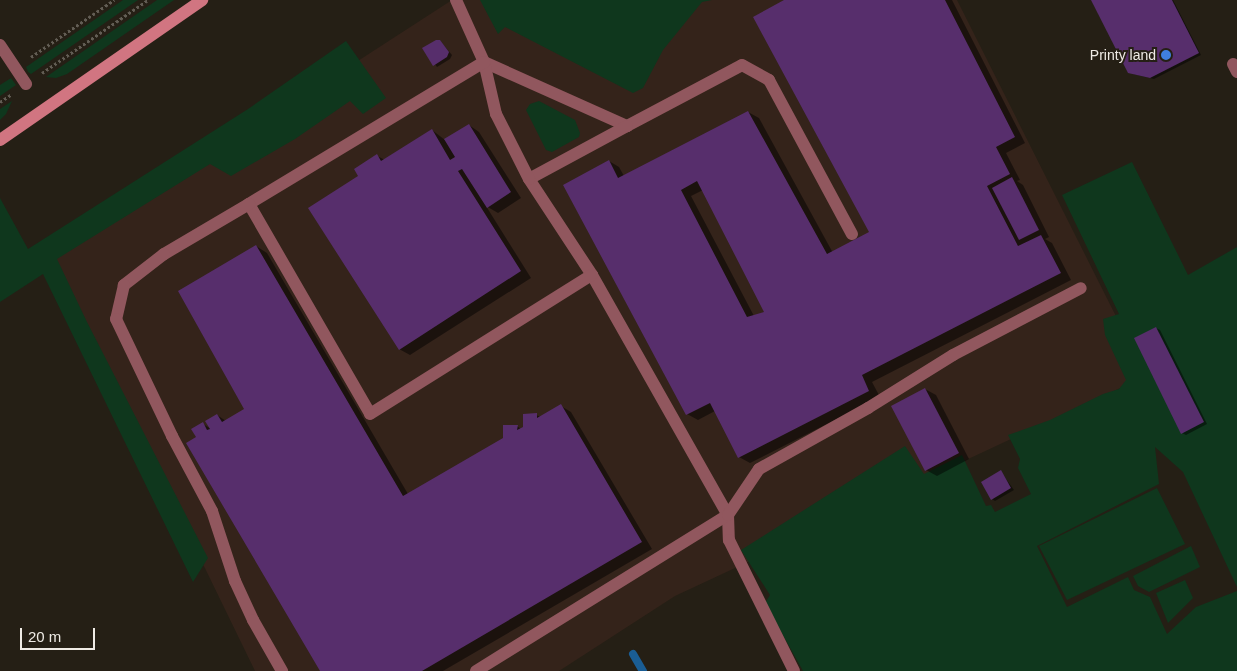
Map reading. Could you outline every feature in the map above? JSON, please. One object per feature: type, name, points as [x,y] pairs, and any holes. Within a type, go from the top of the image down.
[{"type":"main road","points":[[0,140],[202,0]]},
{"type":"lane","points":[[456,0],[484,62],[496,114],[529,179],[592,275],[728,515],[729,540],[794,671]]},
{"type":"lane","points":[[0,45],[26,84]]},
{"type":"lane","points":[[484,62],[627,126]]},
{"type":"lane","points":[[282,671],[253,620],[235,581],[212,511],[172,436],[116,319],[124,285],[164,254],[484,62]]},
{"type":"lane","points":[[529,179],[742,65],[770,80],[852,234]]},
{"type":"lane","points":[[249,204],[370,414],[592,275]]},
{"type":"lane","points":[[476,671],[728,515],[759,469],[868,408],[953,355],[1081,288]]},
{"type":"path","points":[[16,68],[114,0]]},
{"type":"path","points":[[0,102],[148,0]]},
{"type":"shaded area","points":[[452,0],[957,0],[1146,376],[675,596],[559,671],[255,671],[54,258]]},
{"type":"green space","points":[[123,0],[138,0],[31,74],[28,72],[26,67]]},
{"type":"green space","points":[[157,0],[174,0],[67,74],[56,78],[46,77]]},
{"type":"green space","points":[[480,0],[712,0],[702,2],[663,50],[643,88],[633,93],[505,27],[498,34]]},
{"type":"green space","points":[[346,41],[386,98],[363,114],[350,101],[295,139],[231,176],[210,164],[57,259],[87,322],[208,558],[193,582],[43,274],[0,302],[0,198],[28,249],[248,109]]},
{"type":"green space","points":[[11,78],[16,85],[0,96],[0,85]]},
{"type":"green space","points":[[12,101],[6,114],[0,120],[0,109]]},
{"type":"green space","points":[[539,101],[575,120],[580,133],[579,137],[552,152],[546,150],[526,110],[530,104]]},
{"type":"green space","points":[[1132,162],[1188,275],[1237,247],[1237,587],[1183,472],[1155,447],[1159,484],[1037,546],[1067,607],[1128,577],[1134,590],[1150,597],[1167,634],[1196,607],[1237,591],[1237,671],[803,671],[765,603],[770,595],[741,550],[905,446],[924,474],[962,455],[986,506],[991,505],[995,512],[1031,494],[1018,468],[1020,459],[1008,435],[1050,420],[1103,394],[1119,389],[1126,380],[1105,335],[1103,319],[1119,314],[1062,195]]},
{"type":"green space","points":[[1157,488],[1185,544],[1067,600],[1039,546]]},
{"type":"green space","points":[[1191,546],[1200,567],[1149,592],[1138,586],[1133,576]]},
{"type":"green space","points":[[1185,580],[1193,598],[1168,623],[1156,593]]},
{"type":"building","points":[[784,0],[945,0],[1015,137],[996,147],[1010,174],[987,186],[1018,246],[1041,235],[1061,273],[862,375],[869,391],[738,458],[710,403],[686,415],[563,185],[609,160],[618,178],[748,111],[827,254],[869,232],[753,17]],"holes":[[[697,181],[764,312],[747,317],[681,190]]]},
{"type":"building","points":[[1091,0],[1172,0],[1199,53],[1150,78],[1128,73]]},
{"type":"building","points":[[436,40],[440,40],[449,52],[447,57],[433,66],[422,48]]},
{"type":"building","points":[[469,124],[511,192],[487,208],[462,169],[458,171],[521,271],[399,350],[308,208],[358,176],[354,169],[377,154],[381,161],[432,129],[450,160],[455,157],[444,139]]},
{"type":"building","points":[[1012,177],[1039,230],[1019,240],[992,188]]},
{"type":"building","points":[[256,245],[403,496],[503,438],[503,425],[518,425],[517,430],[523,427],[523,414],[537,413],[537,418],[561,404],[642,542],[422,671],[320,671],[186,443],[196,437],[191,429],[203,422],[207,430],[210,429],[205,421],[217,414],[222,422],[244,409],[178,291]]},
{"type":"building","points":[[1156,327],[1204,422],[1181,434],[1134,338]]},
{"type":"building","points":[[925,388],[959,453],[925,471],[891,406]]},
{"type":"building","points":[[1001,470],[1011,488],[991,500],[981,482]]},
{"type":"waterway","points":[[633,654],[643,671]]},
{"type":"place","name":"Printy land","points":[[1166,55]]}]
